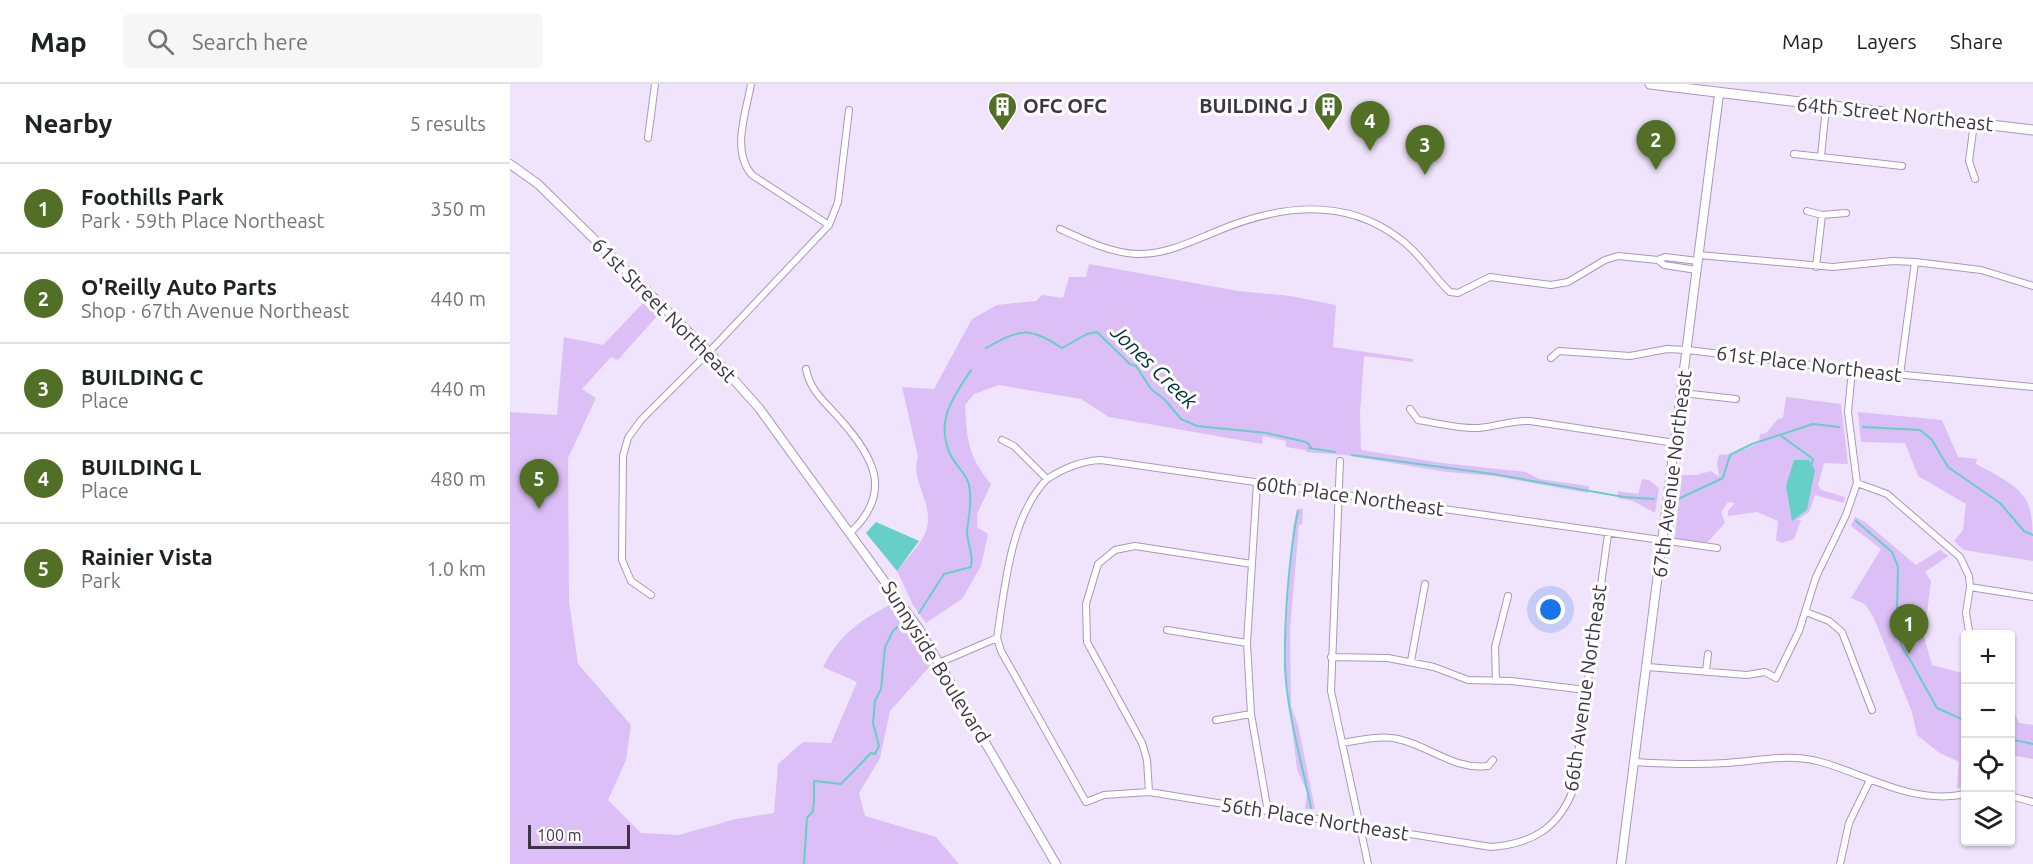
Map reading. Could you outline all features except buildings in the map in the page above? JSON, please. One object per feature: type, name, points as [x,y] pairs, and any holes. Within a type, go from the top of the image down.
[{"type":"main road","name":"64th Street Northeast","points":[[1650,84],[1719,89],[1826,107],[2033,130]]},
{"type":"street","points":[[648,138],[655,84]]},
{"type":"street","points":[[750,84],[741,148],[745,166],[752,175],[829,225]]},
{"type":"street","name":"67th Avenue Northeast","points":[[1621,864],[1648,667],[1719,89]]},
{"type":"street","points":[[1821,156],[1826,107]]},
{"type":"street","points":[[651,595],[639,589],[628,576],[621,551],[625,446],[632,431],[641,420],[829,225],[838,202],[849,110]]},
{"type":"street","points":[[1974,123],[1969,161],[1975,180]]},
{"type":"street","points":[[1794,154],[1902,166]]},
{"type":"street","name":"61st Street Northeast","points":[[510,164],[538,184],[709,352],[759,408],[803,469]]},
{"type":"street","points":[[1060,229],[1120,252],[1149,254],[1172,249],[1260,214],[1296,208],[1327,209],[1365,219],[1401,239],[1443,286],[1450,292],[1458,293],[1490,277],[1551,285],[1568,282],[1605,260],[1618,256],[1658,260],[1665,257],[1698,258],[1816,267],[1852,267],[1893,261],[1915,262],[1981,270],[2033,286]]},
{"type":"street","points":[[1807,211],[1822,215],[1846,213]]},
{"type":"street","points":[[1816,267],[1822,215]]},
{"type":"street","points":[[1658,260],[1664,265],[1697,270]]},
{"type":"street","points":[[1900,375],[1915,262]]},
{"type":"street","name":"61st Place Northeast","points":[[1551,357],[1559,351],[1629,357],[1667,349],[1688,350],[1852,370],[2033,387]]},
{"type":"street","points":[[806,369],[811,388],[851,434],[873,467],[876,487],[872,508],[866,519],[851,532]]},
{"type":"street","points":[[1648,667],[1747,675],[1766,672],[1776,678],[1806,612],[1816,577],[1846,515],[1857,483],[1848,412],[1852,370]]},
{"type":"street","points":[[1682,393],[1736,399]]},
{"type":"street","points":[[1410,409],[1418,420],[1465,427],[1477,428],[1519,420],[1675,443]]},
{"type":"street","points":[[940,662],[997,638],[1019,524],[1033,493],[1047,479],[1014,446],[1002,440]]},
{"type":"street","name":"60th Place Northeast","points":[[1047,479],[1068,466],[1101,460],[1717,548]]},
{"type":"street","points":[[1340,461],[1331,692],[1358,827],[1368,864]]},
{"type":"street","name":"Sunnyside Boulevard","points":[[803,469],[851,532],[940,662],[1056,864]]},
{"type":"street","points":[[1257,483],[1247,643],[1251,714],[1268,812]]},
{"type":"street","points":[[1857,483],[1887,494],[1954,552],[1965,565],[1970,587],[1966,613],[1969,630]]},
{"type":"street","name":"66th Avenue Northeast","points":[[1543,833],[1564,811],[1573,790],[1608,534]]},
{"type":"street","points":[[1149,792],[1147,760],[1142,743],[1095,658],[1085,630],[1086,604],[1093,576],[1107,554],[1123,546],[1252,564]]},
{"type":"street","points":[[1411,661],[1425,584]]},
{"type":"street","points":[[1970,587],[2033,597]]},
{"type":"street","points":[[1496,681],[1494,647],[1508,596]]},
{"type":"street","points":[[1806,612],[1829,621],[1842,632],[1872,710]]},
{"type":"street","points":[[1167,630],[1247,643]]},
{"type":"street","name":"56th Place Northeast","points":[[997,638],[1001,651],[1086,802],[1104,795],[1149,792],[1491,847],[1527,841],[1543,833]]},
{"type":"street","points":[[1706,671],[1708,654]]},
{"type":"street","points":[[1331,657],[1411,661],[1468,680],[1586,690]]},
{"type":"street","points":[[1216,720],[1251,714]]},
{"type":"street","points":[[1342,743],[1368,738],[1398,739],[1451,762],[1488,766],[1493,759]]},
{"type":"street","points":[[1635,762],[1709,764],[1780,756],[1820,762],[1922,797],[1941,798],[1961,795]]},
{"type":"street","points":[[1840,864],[1849,823],[1870,780]]},
{"type":"street","points":[[2015,797],[2033,802]]},
{"type":"shaded area","points":[[1089,264],[1238,291],[1290,296],[1336,305],[1333,347],[1413,359],[1413,362],[1364,356],[1360,413],[1361,450],[1442,463],[1526,472],[1539,479],[1589,486],[1588,493],[1494,476],[1447,472],[1344,455],[1306,452],[1286,447],[1286,441],[1263,436],[1262,444],[1109,417],[1081,399],[999,385],[974,394],[965,405],[970,448],[983,474],[991,484],[977,514],[977,527],[988,534],[981,566],[962,599],[926,623],[913,605],[897,571],[916,549],[925,534],[928,523],[926,503],[917,475],[918,457],[902,387],[934,389],[972,319],[997,305],[1036,301],[1042,295],[1063,298],[1069,277],[1086,277]]},
{"type":"shaded area","points":[[643,303],[657,316],[618,360],[611,357],[582,389],[596,398],[568,458],[569,601],[578,664],[631,725],[626,760],[608,800],[641,833],[679,835],[736,819],[774,813],[778,764],[803,742],[831,743],[857,682],[823,667],[844,636],[871,615],[893,603],[930,666],[890,711],[880,758],[859,793],[865,816],[936,837],[959,864],[510,864],[510,412],[557,415],[564,337],[603,345]]},
{"type":"shaded area","points":[[1786,397],[1841,404],[1848,464],[1824,463],[1818,485],[1821,490],[1845,497],[1844,503],[1815,495],[1809,512],[1797,520],[1801,520],[1794,539],[1782,543],[1776,540],[1778,521],[1757,512],[1728,516],[1728,511],[1735,503],[1728,502],[1721,512],[1725,523],[1705,545],[1674,545],[1682,475],[1696,475],[1711,471],[1719,477],[1717,462],[1719,455],[1734,454],[1759,443],[1760,434],[1766,433],[1778,419],[1783,418]]},
{"type":"shaded area","points":[[1858,412],[1942,420],[1958,457],[1977,459],[1976,464],[2009,483],[2026,500],[2032,523],[2033,561],[1964,550],[1954,541],[1963,530],[1966,504],[1918,476],[1905,443],[1861,442]]},
{"type":"shaded area","points":[[1794,460],[1809,460],[1815,470],[1807,510],[1792,521],[1786,486]]},
{"type":"shaded area","points":[[1642,479],[1649,480],[1659,488],[1655,513],[1633,501],[1618,498],[1618,491],[1638,494]]},
{"type":"shaded area","points":[[1297,509],[1303,509],[1302,524],[1299,525],[1290,629],[1291,706],[1298,725],[1315,809],[1305,809],[1307,792],[1297,769],[1284,660],[1293,528]]},
{"type":"shaded area","points":[[1855,517],[1865,522],[1916,565],[1940,550],[1948,556],[1925,572],[1931,581],[1924,637],[1932,665],[1961,673],[1961,788],[1957,788],[1959,762],[1938,752],[1917,735],[1912,712],[1873,616],[1865,604],[1851,598],[1881,549],[1851,526]]},
{"type":"shaded area","points":[[876,522],[919,541],[897,571],[866,533]]},
{"type":"shaded area","points":[[2015,714],[2019,723],[2033,725],[2033,759],[2015,756]]},
{"type":"waterway","name":"Jones Creek","points":[[986,348],[1007,337],[1024,333],[1041,336],[1062,348],[1087,334],[1097,332],[1130,364],[1136,366],[1151,389],[1165,400],[1181,419],[1197,426],[1267,433],[1306,442],[1311,447]]},
{"type":"waterway","name":"Jones Creek","points":[[919,613],[944,574],[971,567],[972,557],[967,531],[969,485],[950,454],[944,430],[952,400],[971,370]]},
{"type":"waterway","points":[[1678,499],[1723,478],[1730,455],[1752,444],[1813,424],[1839,427]]},
{"type":"waterway","points":[[1863,427],[1920,430],[1932,440],[1948,467],[2000,503],[2024,531],[2033,535]]},
{"type":"waterway","points":[[1780,435],[1813,459],[1811,466]]},
{"type":"waterway","points":[[1309,448],[1335,452]]},
{"type":"waterway","points":[[1352,455],[1493,474],[1624,497],[1654,499]]},
{"type":"waterway","name":"Jones Creek","points":[[1298,511],[1288,589],[1285,667],[1292,720],[1311,808]]},
{"type":"waterway","points":[[1856,521],[1892,552],[1898,567],[1897,609],[1901,645],[1937,708],[1961,719]]},
{"type":"waterway","name":"Jones Creek","points":[[804,864],[807,818],[813,811],[814,781],[841,784],[871,753],[875,754],[879,746],[873,723],[875,701],[881,689],[885,647],[893,631],[905,621]]},
{"type":"waterway","points":[[2015,740],[2033,744]]},
{"type":"place","name":"OFC OFC","points":[[1002,132]]},
{"type":"place","name":"BUILDING J","points":[[1329,132]]},
{"type":"place","name":"BUILDING L","points":[[1370,151]]},
{"type":"place","name":"O'Reilly Auto Parts","points":[[1656,170]]},
{"type":"place","name":"BUILDING C","points":[[1425,175]]},
{"type":"place","name":"Rainier Vista","points":[[539,509]]},
{"type":"place","name":"Foothills Park","points":[[1909,654]]}]
